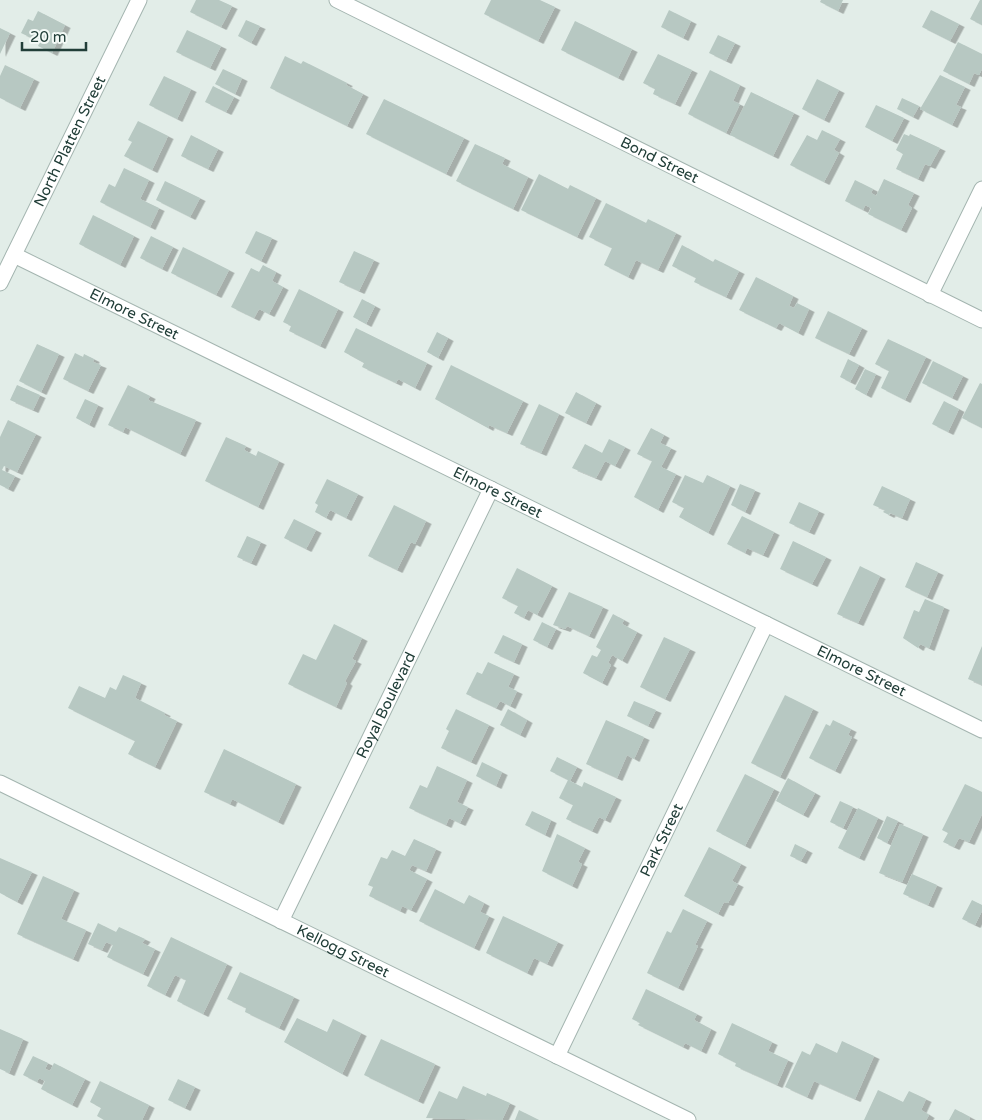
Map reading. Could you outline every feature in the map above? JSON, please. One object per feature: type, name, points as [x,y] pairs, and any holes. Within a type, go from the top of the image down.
[{"type":"street","name":"North Platten Street","points":[[0,283],[139,0]]},
{"type":"street","name":"Bond Street","points":[[337,0],[982,320]]},
{"type":"street","points":[[930,295],[982,189]]},
{"type":"street","name":"Elmore Street","points":[[14,255],[982,730]]},
{"type":"street","name":"Royal Boulevard","points":[[281,921],[491,489]]},
{"type":"street","name":"Park Street","points":[[556,1056],[766,624]]},
{"type":"street","name":"Kellogg Street","points":[[0,783],[688,1120]]},
{"type":"building","points":[[196,0],[219,0],[232,6],[221,27],[190,12]]},
{"type":"building","points":[[491,0],[540,0],[555,7],[538,41],[484,14]]},
{"type":"building","points":[[821,0],[843,0],[838,11],[820,2]]},
{"type":"building","points":[[980,0],[982,0],[982,25],[970,19]]},
{"type":"building","points":[[669,10],[691,21],[683,38],[661,27]]},
{"type":"building","points":[[931,10],[959,24],[950,41],[922,27]]},
{"type":"building","points":[[38,11],[65,25],[52,53],[38,46],[40,42],[21,33],[28,19],[33,21]]},
{"type":"building","points":[[246,20],[260,26],[251,43],[238,36]]},
{"type":"building","points":[[575,21],[632,49],[618,78],[561,50]]},
{"type":"building","points":[[0,28],[10,33],[0,54]]},
{"type":"building","points":[[187,30],[221,46],[210,68],[176,52]]},
{"type":"building","points":[[718,35],[735,43],[726,61],[709,53]]},
{"type":"building","points":[[958,42],[982,54],[982,69],[979,75],[974,73],[969,84],[943,71]]},
{"type":"building","points":[[658,54],[692,70],[675,104],[653,94],[655,89],[643,83]]},
{"type":"building","points":[[285,56],[301,64],[303,61],[347,83],[346,85],[363,94],[347,126],[270,88]]},
{"type":"building","points":[[5,65],[34,79],[20,108],[0,98],[0,76]]},
{"type":"building","points":[[223,69],[242,78],[235,94],[215,84]]},
{"type":"building","points":[[710,70],[740,85],[733,101],[740,104],[726,133],[688,114]]},
{"type":"building","points":[[940,75],[965,87],[956,105],[961,107],[952,125],[920,109]]},
{"type":"building","points":[[164,76],[191,89],[177,119],[149,105]]},
{"type":"building","points":[[817,79],[839,90],[824,120],[802,109]]},
{"type":"building","points":[[213,86],[234,97],[226,112],[205,102]]},
{"type":"building","points":[[751,92],[794,113],[773,156],[730,135]]},
{"type":"building","points":[[902,98],[919,106],[913,117],[897,109]]},
{"type":"building","points":[[384,99],[464,138],[446,174],[366,134]]},
{"type":"building","points":[[876,105],[904,118],[892,141],[865,127]]},
{"type":"building","points":[[138,121],[168,136],[152,170],[124,156],[132,142],[128,140]]},
{"type":"building","points":[[822,130],[840,139],[834,150],[839,153],[824,182],[790,165],[807,135],[817,140]]},
{"type":"building","points":[[904,134],[909,136],[910,134],[940,148],[930,166],[925,164],[918,179],[896,169],[903,154],[896,150]]},
{"type":"building","points":[[191,135],[218,149],[208,169],[181,156]]},
{"type":"building","points":[[475,144],[505,158],[502,164],[528,177],[513,209],[456,181]]},
{"type":"building","points":[[124,168],[149,180],[140,199],[159,208],[150,227],[100,202],[109,184],[115,187]]},
{"type":"building","points":[[539,174],[568,189],[570,185],[596,198],[577,237],[521,210]]},
{"type":"building","points":[[884,179],[914,193],[908,205],[912,208],[901,230],[868,214],[871,208],[865,205],[863,210],[845,201],[855,180],[873,189],[871,193],[876,196]]},
{"type":"building","points":[[165,181],[200,198],[190,217],[156,200]]},
{"type":"building","points":[[606,203],[646,223],[648,219],[676,233],[658,270],[636,260],[628,277],[604,265],[612,248],[589,237]]},
{"type":"building","points":[[93,215],[134,236],[120,265],[79,244]]},
{"type":"building","points":[[256,231],[272,238],[261,261],[245,253]]},
{"type":"building","points":[[151,236],[173,247],[162,269],[140,258]]},
{"type":"building","points":[[682,245],[713,262],[715,259],[739,271],[726,297],[694,282],[696,278],[672,266]]},
{"type":"building","points":[[183,247],[229,270],[216,295],[171,273]]},
{"type":"building","points":[[354,251],[374,260],[359,291],[339,282]]},
{"type":"building","points":[[263,265],[276,272],[272,281],[283,287],[269,314],[259,309],[254,318],[231,307],[251,268],[259,272]]},
{"type":"building","points":[[756,277],[793,296],[789,306],[794,308],[797,303],[809,309],[798,333],[779,323],[776,328],[739,310]]},
{"type":"building","points":[[299,289],[338,309],[320,346],[289,331],[291,326],[283,322]]},
{"type":"building","points":[[362,299],[375,306],[366,324],[353,317]]},
{"type":"building","points":[[828,311],[862,328],[849,354],[815,338]]},
{"type":"building","points":[[356,328],[427,363],[415,388],[398,379],[396,383],[362,367],[364,363],[344,352]]},
{"type":"building","points":[[437,332],[448,338],[438,358],[427,352]]},
{"type":"building","points":[[888,339],[926,357],[905,400],[881,388],[889,371],[875,364]]},
{"type":"building","points":[[37,344],[59,354],[41,392],[19,381]]},
{"type":"building","points":[[75,353],[83,357],[84,354],[94,359],[93,362],[101,365],[88,391],[63,379]]},
{"type":"building","points":[[848,359],[859,365],[850,382],[840,377]]},
{"type":"building","points":[[933,361],[963,376],[952,398],[922,383]]},
{"type":"building","points":[[451,365],[523,401],[507,433],[489,425],[488,428],[435,399]]},
{"type":"building","points":[[865,369],[876,374],[866,395],[855,389]]},
{"type":"building","points":[[980,383],[982,384],[982,428],[962,418]]},
{"type":"building","points":[[17,385],[40,395],[33,410],[10,400]]},
{"type":"building","points":[[128,385],[150,396],[148,400],[196,420],[180,454],[125,427],[123,432],[108,425]]},
{"type":"building","points":[[576,392],[596,403],[586,423],[565,413]]},
{"type":"building","points":[[85,399],[98,405],[89,425],[76,418]]},
{"type":"building","points":[[944,401],[959,409],[948,432],[932,424]]},
{"type":"building","points":[[539,404],[559,414],[541,453],[520,444]]},
{"type":"building","points":[[8,420],[36,434],[17,472],[4,466],[2,470],[15,476],[8,489],[0,485],[0,437]]},
{"type":"building","points":[[651,428],[664,435],[660,443],[671,448],[661,467],[676,474],[658,510],[634,497],[652,461],[637,454]]},
{"type":"building","points":[[226,437],[246,446],[244,450],[256,456],[258,451],[279,461],[258,507],[205,481]]},
{"type":"building","points":[[609,439],[625,447],[615,466],[605,461],[596,478],[572,468],[585,444],[602,453]]},
{"type":"building","points":[[685,475],[703,483],[707,475],[730,486],[708,533],[679,517],[684,508],[672,502]]},
{"type":"building","points":[[327,479],[358,494],[346,518],[330,510],[326,518],[315,512],[318,505],[315,503]]},
{"type":"building","points":[[740,484],[755,490],[745,512],[731,505]]},
{"type":"building","points":[[882,486],[910,499],[902,518],[890,513],[889,515],[883,512],[885,510],[873,505]]},
{"type":"building","points":[[799,502],[819,511],[809,532],[789,523]]},
{"type":"building","points":[[394,505],[426,521],[415,544],[411,542],[397,570],[368,556]]},
{"type":"building","points":[[742,516],[774,532],[763,555],[747,548],[745,553],[727,544]]},
{"type":"building","points":[[294,519],[316,530],[306,549],[284,538]]},
{"type":"building","points":[[247,536],[261,542],[251,563],[237,557]]},
{"type":"building","points":[[793,541],[826,557],[812,584],[780,569]]},
{"type":"building","points":[[916,562],[938,572],[927,597],[905,587]]},
{"type":"building","points":[[860,566],[880,576],[858,623],[837,614]]},
{"type":"building","points":[[517,568],[552,586],[537,615],[528,610],[524,618],[514,613],[518,606],[502,598]]},
{"type":"building","points":[[569,592],[603,607],[589,636],[567,626],[565,629],[553,625]]},
{"type":"building","points":[[925,599],[944,607],[929,648],[920,644],[918,648],[903,638],[914,610],[919,612]]},
{"type":"building","points":[[613,614],[624,620],[622,624],[637,632],[622,661],[612,655],[608,663],[611,665],[602,683],[583,673],[592,655],[597,657],[601,650],[596,647]]},
{"type":"building","points":[[542,622],[556,629],[547,647],[533,640]]},
{"type":"building","points":[[334,624],[362,638],[352,659],[356,661],[345,681],[347,683],[336,707],[288,684],[303,654],[316,660]]},
{"type":"building","points":[[503,635],[522,644],[514,662],[494,653]]},
{"type":"building","points":[[664,637],[690,649],[665,699],[640,687]]},
{"type":"building","points":[[982,646],[982,685],[968,679]]},
{"type":"building","points":[[488,662],[514,674],[508,687],[517,691],[510,706],[500,701],[496,708],[466,694],[477,672],[482,674]]},
{"type":"building","points":[[123,675],[141,683],[135,698],[177,721],[155,767],[128,754],[135,741],[68,708],[79,686],[105,698],[110,687],[116,690]]},
{"type":"building","points":[[785,695],[813,709],[780,777],[751,763]]},
{"type":"building","points":[[634,701],[656,710],[648,726],[627,716]]},
{"type":"building","points":[[456,709],[489,725],[471,762],[441,748],[449,731],[446,729]]},
{"type":"building","points":[[508,709],[527,720],[520,735],[500,725]]},
{"type":"building","points":[[606,720],[644,737],[634,759],[627,755],[617,778],[586,764]]},
{"type":"building","points":[[833,720],[851,729],[848,735],[852,737],[835,771],[809,758],[826,724],[830,726]]},
{"type":"building","points":[[224,749],[296,784],[278,822],[232,799],[230,804],[204,792]]},
{"type":"building","points":[[557,757],[577,767],[570,781],[582,787],[584,782],[616,797],[605,820],[599,817],[592,831],[566,819],[573,805],[559,798],[568,780],[550,771]]},
{"type":"building","points":[[482,762],[502,772],[496,786],[476,776]]},
{"type":"building","points":[[437,766],[467,780],[457,802],[468,807],[460,823],[449,818],[446,825],[409,808],[420,785],[427,788]]},
{"type":"building","points":[[745,774],[774,789],[745,846],[716,831]]},
{"type":"building","points":[[788,778],[815,793],[803,815],[776,801]]},
{"type":"building","points":[[965,784],[982,792],[982,814],[969,842],[959,838],[954,847],[943,842],[948,833],[942,830]]},
{"type":"building","points":[[840,801],[853,807],[843,828],[830,822]]},
{"type":"building","points":[[858,808],[878,818],[859,858],[838,848]]},
{"type":"building","points":[[532,811],[551,820],[545,835],[525,825]]},
{"type":"building","points":[[887,816],[898,821],[887,843],[877,838]]},
{"type":"building","points":[[900,824],[923,834],[902,882],[879,873]]},
{"type":"building","points":[[557,834],[585,848],[578,862],[582,864],[572,886],[542,871]]},
{"type":"building","points":[[414,839],[436,849],[426,871],[412,865],[409,870],[427,879],[411,910],[402,906],[400,911],[369,896],[373,887],[368,885],[381,857],[387,859],[392,850],[405,856]]},
{"type":"building","points":[[795,844],[807,850],[801,861],[790,856]]},
{"type":"building","points":[[709,847],[741,864],[732,881],[738,884],[728,903],[724,902],[718,914],[684,896]]},
{"type":"building","points":[[0,858],[32,872],[17,902],[0,893]]},
{"type":"building","points":[[912,874],[937,885],[928,905],[903,894]]},
{"type":"building","points":[[43,876],[74,890],[61,919],[86,930],[73,959],[17,934]]},
{"type":"building","points":[[435,889],[464,904],[469,895],[484,903],[480,912],[489,916],[474,948],[419,921]]},
{"type":"building","points":[[972,900],[982,905],[982,911],[975,925],[962,919]]},
{"type":"building","points":[[683,909],[707,921],[695,945],[698,946],[678,988],[647,973],[667,931],[671,933]]},
{"type":"building","points":[[503,916],[558,942],[547,964],[534,958],[527,973],[486,953]]},
{"type":"building","points":[[98,923],[116,932],[119,927],[145,939],[142,943],[155,949],[143,974],[107,957],[113,945],[106,942],[102,950],[88,944]]},
{"type":"building","points":[[171,937],[227,964],[203,1014],[177,1001],[186,980],[175,975],[165,995],[147,986]]},
{"type":"building","points":[[240,972],[294,997],[279,1028],[245,1012],[246,1008],[227,999]]},
{"type":"building","points":[[646,989],[697,1014],[694,1020],[711,1029],[701,1051],[685,1043],[683,1047],[638,1025],[640,1023],[632,1019]]},
{"type":"building","points":[[297,1018],[327,1032],[333,1019],[361,1033],[342,1074],[284,1042]]},
{"type":"building","points":[[732,1023],[772,1042],[768,1051],[788,1060],[777,1085],[735,1066],[736,1063],[718,1054]]},
{"type":"building","points":[[0,1029],[23,1039],[9,1073],[0,1069]]},
{"type":"building","points":[[381,1039],[435,1064],[418,1101],[364,1075]]},
{"type":"building","points":[[842,1041],[874,1056],[855,1099],[814,1081],[807,1097],[785,1087],[802,1051],[810,1055],[816,1043],[837,1053]]},
{"type":"building","points":[[33,1056],[48,1063],[45,1069],[50,1071],[54,1063],[85,1079],[72,1105],[41,1089],[45,1081],[39,1078],[37,1082],[23,1075]]},
{"type":"building","points":[[178,1079],[195,1087],[185,1108],[168,1100]]},
{"type":"building","points":[[100,1081],[149,1105],[142,1120],[104,1120],[97,1116],[101,1108],[90,1102]]},
{"type":"building","points":[[463,1086],[486,1096],[487,1093],[510,1103],[502,1120],[426,1118],[439,1091],[457,1099]]},
{"type":"building","points":[[878,1090],[903,1102],[909,1091],[926,1099],[921,1110],[929,1115],[926,1120],[864,1120]]},
{"type":"building","points":[[955,1109],[970,1117],[969,1120],[949,1120]]},
{"type":"building","points":[[519,1110],[539,1120],[515,1120]]}]
